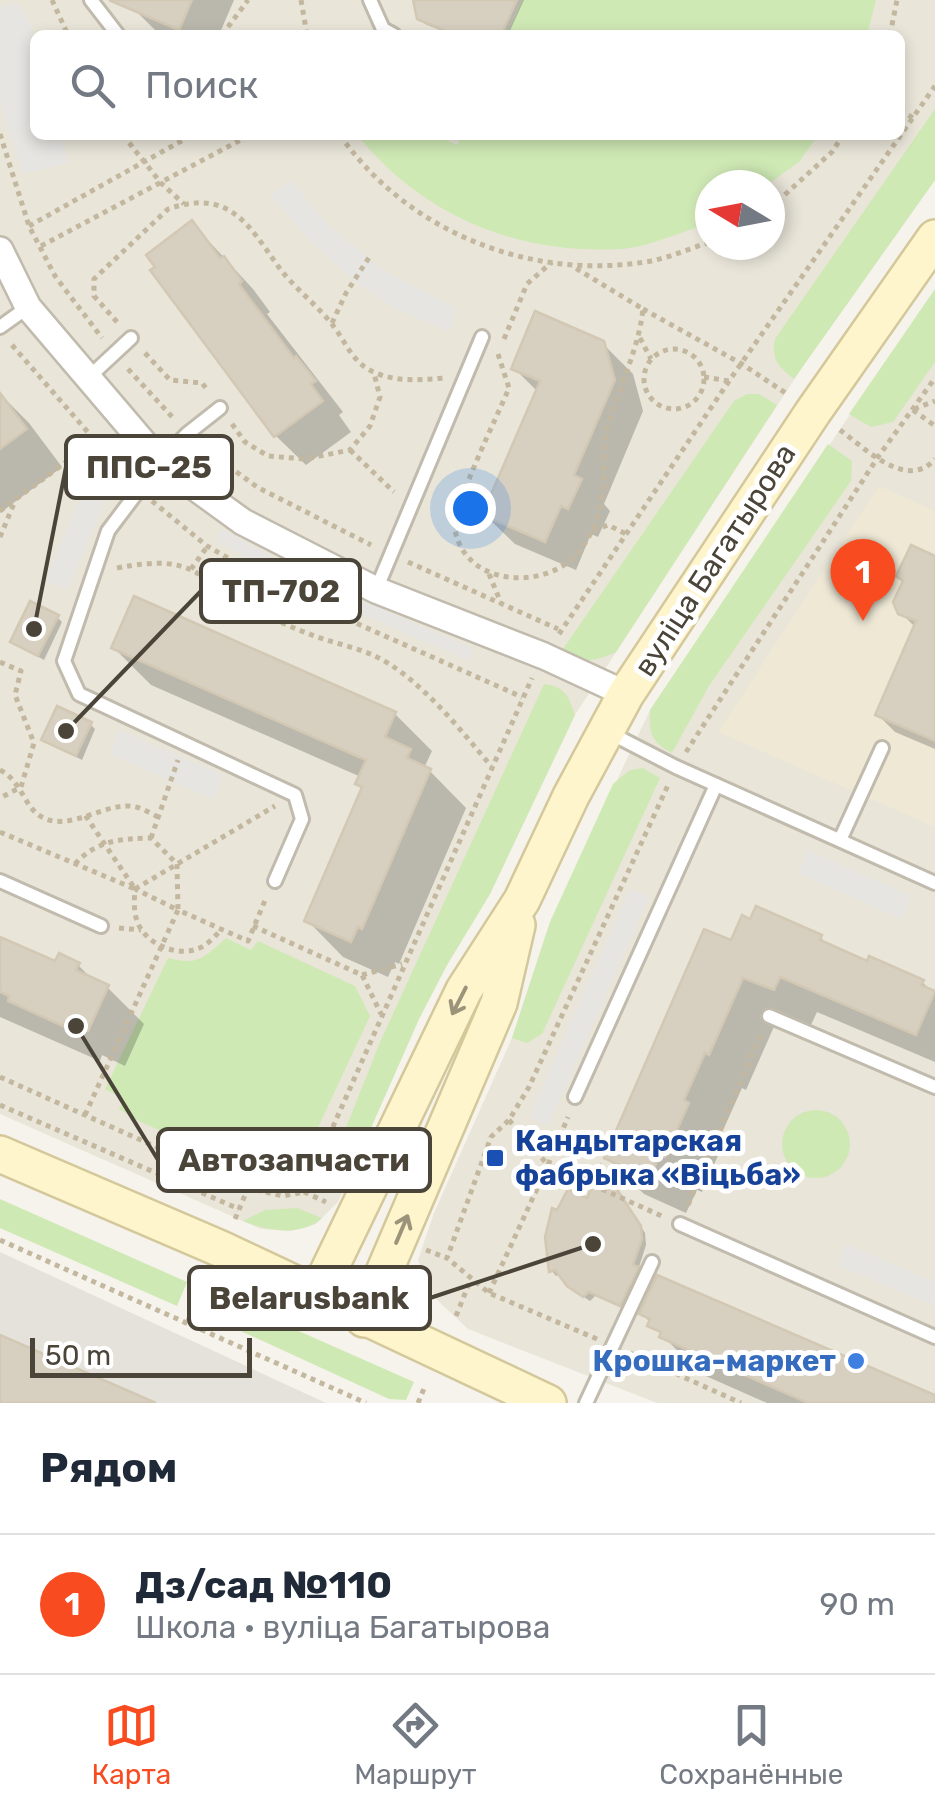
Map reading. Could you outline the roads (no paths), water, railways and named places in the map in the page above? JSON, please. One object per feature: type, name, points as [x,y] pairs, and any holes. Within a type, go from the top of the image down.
[{"type":"street","name":"вуліца Багатырова","points":[[316,1296],[464,990],[522,900],[571,796],[626,694],[813,412],[935,238]]},
{"type":"street","points":[[7,242],[28,307],[160,462],[243,522],[376,590],[544,656],[626,694]]},
{"type":"street","name":"вуліца Багатырова","points":[[364,1319],[499,1003],[522,900]]},
{"type":"street","points":[[0,1154],[221,1249],[548,1403]]},
{"type":"lane","points":[[91,0],[114,30]]},
{"type":"lane","points":[[370,0],[386,30]]},
{"type":"lane","points":[[0,327],[28,307]]},
{"type":"lane","points":[[376,590],[482,337]]},
{"type":"lane","points":[[88,378],[132,338]]},
{"type":"lane","points":[[220,408],[160,462],[108,531],[64,660],[79,694],[295,795],[302,818],[274,881]]},
{"type":"lane","points":[[608,732],[676,768],[935,884]]},
{"type":"lane","points":[[840,840],[882,748]]},
{"type":"lane","points":[[576,1097],[716,785]]},
{"type":"lane","points":[[0,881],[101,926]]},
{"type":"lane","points":[[769,1016],[935,1087]]},
{"type":"lane","points":[[680,1224],[935,1337]]},
{"type":"lane","points":[[586,1403],[652,1262]]},
{"type":"place","name":"Дз/сад №110","points":[[863,621]]},
{"type":"place","name":"ППС-25","points":[[34,629]]},
{"type":"place","name":"ТП-702","points":[[66,731]]},
{"type":"place","name":"Автозапчасти","points":[[76,1026]]},
{"type":"place","name":"Кандытарская фабрыка «Віцьба»","points":[[495,1158]]},
{"type":"place","name":"Belarusbank","points":[[593,1244]]},
{"type":"place","name":"Крошка-маркет","points":[[856,1361]]}]
